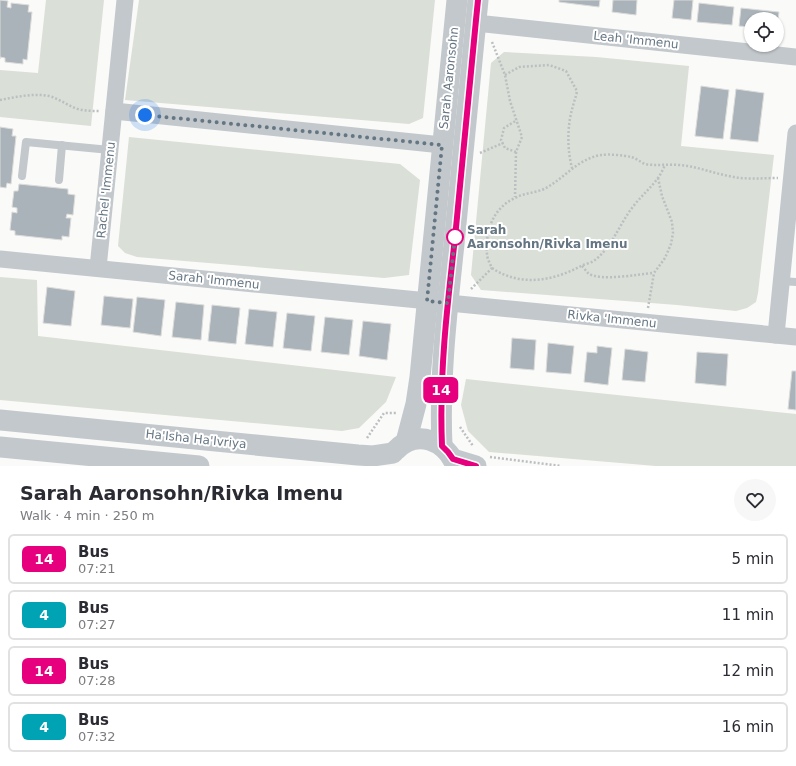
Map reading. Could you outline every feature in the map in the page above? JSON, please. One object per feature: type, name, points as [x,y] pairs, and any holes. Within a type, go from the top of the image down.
[{"type":"street","name":"Rachel 'Immenu","points":[[98,268],[125,0]]},
{"type":"street","name":"Sarah Aaronsohn","points":[[395,454],[416,404],[419,383],[457,0]]},
{"type":"street","name":"Sarah Aaronsohn","points":[[450,457],[440,415],[441,380],[452,303],[462,160],[480,24],[478,0]]},
{"type":"street","name":"Leah 'Immenu","points":[[480,24],[796,57]]},
{"type":"street","points":[[114,111],[442,145]]},
{"type":"street","points":[[776,335],[789,281],[792,178],[796,133]]},
{"type":"street","name":"Sarah 'Immenu","points":[[0,259],[427,301]]},
{"type":"street","name":"Rivka 'Immenu","points":[[427,301],[796,337]]},
{"type":"street","name":"Ha'Isha Ha'Ivriya","points":[[0,420],[373,456],[395,454],[415,439],[425,439],[434,441],[450,457]]},
{"type":"street","points":[[0,446],[199,466]]},
{"type":"street","points":[[450,457],[476,466]]},
{"type":"lane","points":[[22,176],[26,142],[110,150]]},
{"type":"lane","points":[[59,180],[62,145]]},
{"type":"path","points":[[480,24],[505,75],[510,101],[522,137],[516,152],[515,197]]},
{"type":"path","points":[[505,75],[519,67],[549,65],[566,71],[577,91],[572,107],[568,133],[572,168]]},
{"type":"path","points":[[0,100],[35,95],[49,96],[76,108],[89,111],[114,111]]},
{"type":"path","points":[[516,152],[506,148],[501,140],[504,128],[517,120]]},
{"type":"path","points":[[462,160],[503,143]]},
{"type":"path","points":[[665,165],[658,178],[638,199],[630,210],[612,241],[595,260],[571,272],[555,277],[532,280],[512,278],[500,274],[492,268],[487,255],[490,222],[502,206],[515,197],[543,189],[572,168],[586,160],[602,155],[632,157],[644,164],[678,165],[699,168],[729,176],[748,179],[792,178]]},
{"type":"path","points":[[646,322],[654,273],[665,258],[671,244],[673,232],[672,222],[662,196],[658,178]]},
{"type":"path","points":[[582,266],[589,274],[598,276],[612,277],[654,273]]},
{"type":"path","points":[[452,303],[492,268]]},
{"type":"shaded area","points":[[46,0],[104,0],[91,126],[0,117],[0,70],[38,73]]},
{"type":"shaded area","points":[[139,0],[435,0],[423,118],[409,124],[125,100]]},
{"type":"shaded area","points":[[504,52],[596,57],[689,66],[681,146],[774,155],[756,302],[747,308],[736,311],[481,290],[471,275],[491,63]]},
{"type":"shaded area","points":[[129,137],[400,164],[420,180],[409,275],[384,278],[137,257],[125,253],[118,246]]},
{"type":"shaded area","points":[[0,277],[37,280],[38,336],[396,377],[386,402],[359,428],[342,431],[0,400]]},
{"type":"shaded area","points":[[466,379],[796,414],[796,466],[656,466],[489,452],[468,431],[461,405]]},
{"type":"building","points":[[0,0],[8,1],[7,7],[11,8],[11,3],[29,5],[28,12],[32,12],[27,60],[23,59],[23,64],[5,62],[5,58],[0,57]]},
{"type":"building","points":[[559,0],[600,0],[599,7],[559,2]]},
{"type":"building","points":[[613,0],[637,0],[636,15],[612,12]]},
{"type":"building","points":[[674,0],[693,0],[691,20],[672,18]]},
{"type":"building","points":[[699,3],[734,7],[732,25],[697,22]]},
{"type":"building","points":[[741,8],[779,12],[744,12],[744,26],[739,26]]},
{"type":"building","points":[[701,86],[729,90],[723,139],[695,136]]},
{"type":"building","points":[[736,89],[764,93],[758,142],[730,139]]},
{"type":"building","points":[[0,127],[13,129],[12,136],[16,136],[11,184],[7,183],[6,188],[0,187]]},
{"type":"building","points":[[19,184],[68,189],[68,194],[75,195],[73,215],[67,214],[66,218],[71,218],[69,237],[62,236],[62,240],[15,235],[15,231],[10,230],[12,212],[17,213],[17,208],[12,207],[14,191],[18,191]]},
{"type":"building","points":[[47,287],[75,291],[71,326],[43,323]]},
{"type":"building","points":[[104,296],[133,299],[130,328],[101,325]]},
{"type":"building","points":[[137,297],[165,300],[161,336],[133,332]]},
{"type":"building","points":[[176,302],[204,305],[201,340],[172,337]]},
{"type":"building","points":[[212,305],[240,308],[236,344],[208,341]]},
{"type":"building","points":[[249,309],[277,312],[273,347],[245,344]]},
{"type":"building","points":[[287,313],[315,316],[311,351],[283,348]]},
{"type":"building","points":[[325,317],[353,320],[349,355],[321,352]]},
{"type":"building","points":[[363,321],[391,324],[387,360],[359,356]]},
{"type":"building","points":[[512,338],[536,340],[534,370],[510,368]]},
{"type":"building","points":[[548,343],[574,346],[571,374],[546,372]]},
{"type":"building","points":[[597,346],[612,348],[608,385],[584,382],[587,352],[597,353]]},
{"type":"building","points":[[625,349],[648,352],[645,382],[622,380]]},
{"type":"building","points":[[697,352],[728,354],[726,386],[695,383]]},
{"type":"building","points":[[792,371],[796,371],[796,410],[788,409]]},
{"type":"bus line","name":"14","points":[[476,466],[453,459],[442,446],[440,415],[441,380],[448,303],[478,0]]},
{"type":"place","name":"Sarah Aaronsohn/Rivka Imenu","points":[[455,237]]},
{"type":"route","points":[[145,115],[442,145],[427,301],[448,303],[455,237]]}]
